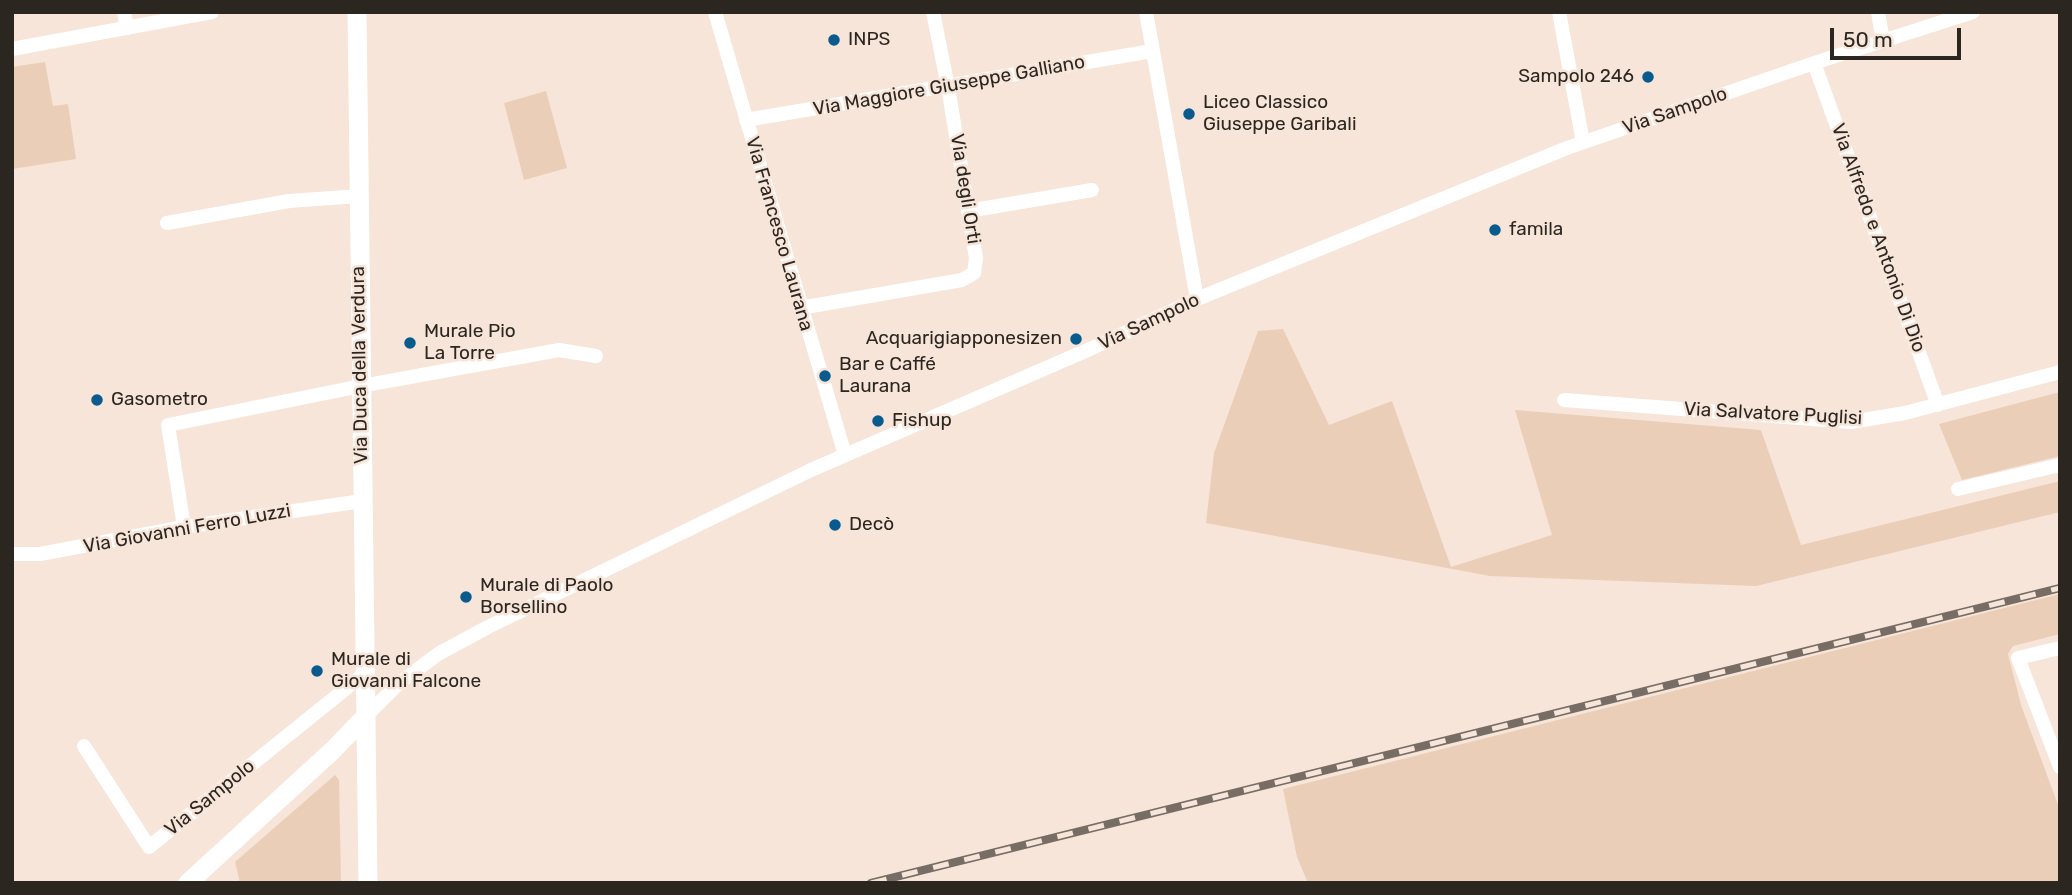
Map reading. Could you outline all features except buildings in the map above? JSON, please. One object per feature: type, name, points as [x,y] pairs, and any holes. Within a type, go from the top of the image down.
[{"type":"street","points":[[124,12],[127,27]]},
{"type":"street","points":[[12,49],[212,12]]},
{"type":"street","name":"Via Duca della Verdura","points":[[357,12],[368,883]]},
{"type":"street","name":"Via Francesco Laurana","points":[[715,12],[845,455]]},
{"type":"street","name":"Via degli Orti","points":[[800,308],[962,281],[974,273],[976,258],[933,12]]},
{"type":"street","points":[[1146,12],[1197,299]]},
{"type":"street","points":[[1559,12],[1583,142]]},
{"type":"street","points":[[1878,12],[1883,41]]},
{"type":"street","name":"Via Sampolo","points":[[365,718],[398,684],[438,654],[567,589],[845,455],[1090,349],[1197,299],[1583,142],[1816,67],[1883,41],[1973,12]]},
{"type":"street","name":"Via Maggiore Giuseppe Galliano","points":[[746,120],[1153,51]]},
{"type":"street","name":"Via Alfredo e Antonio Di Dio","points":[[1816,67],[1938,405]]},
{"type":"street","points":[[968,211],[1092,190]]},
{"type":"street","points":[[167,223],[289,201],[359,196]]},
{"type":"street","points":[[184,527],[168,425],[360,386],[559,351],[596,356]]},
{"type":"street","name":"Via Salvatore Puglisi","points":[[1564,400],[1852,422],[1905,414],[2060,372]]},
{"type":"street","points":[[1958,489],[2060,465]]},
{"type":"street","name":"Via Giovanni Ferro Luzzi","points":[[13,554],[40,554],[184,527],[362,500]]},
{"type":"street","points":[[2060,648],[2018,658],[2060,767]]},
{"type":"street","name":"Via Sampolo","points":[[84,746],[149,847],[364,674]]},
{"type":"street","points":[[188,883],[365,718]]},
{"type":"shaded area","points":[[45,62],[53,106],[68,104],[76,159],[12,169],[12,67]]},
{"type":"shaded area","points":[[546,91],[567,168],[524,180],[504,103]]},
{"type":"shaded area","points":[[1283,329],[1329,425],[1392,401],[1451,567],[1552,535],[1515,410],[1761,430],[1801,545],[2060,481],[2060,512],[1756,586],[1490,576],[1206,523],[1214,453],[1258,331]]},
{"type":"shaded area","points":[[2060,392],[2060,456],[1962,480],[1939,424]]},
{"type":"shaded area","points":[[2060,594],[2060,634],[2013,646],[2008,654],[2021,705],[2060,810],[2060,883],[1308,883],[1297,857],[1283,789]]},
{"type":"shaded area","points":[[335,775],[339,780],[341,883],[240,883],[235,862]]},
{"type":"railway","points":[[871,883],[2060,588]]},
{"type":"place","name":"INPS","points":[[834,40]]},
{"type":"place","name":"Sampolo 246","points":[[1648,77]]},
{"type":"place","name":"Liceo Classico Giuseppe Garibali","points":[[1189,114]]},
{"type":"place","name":"famila","points":[[1495,230]]},
{"type":"place","name":"Acquarigiapponesizen","points":[[1076,339]]},
{"type":"place","name":"Murale Pio La Torre","points":[[410,343]]},
{"type":"place","name":"Bar e Caffé Laurana","points":[[825,376]]},
{"type":"place","name":"Gasometro","points":[[97,400]]},
{"type":"place","name":"Fishup","points":[[878,421]]},
{"type":"place","name":"Decò","points":[[835,525]]},
{"type":"place","name":"Murale di Paolo Borsellino","points":[[466,597]]},
{"type":"place","name":"Murale di Giovanni Falcone","points":[[317,671]]}]
